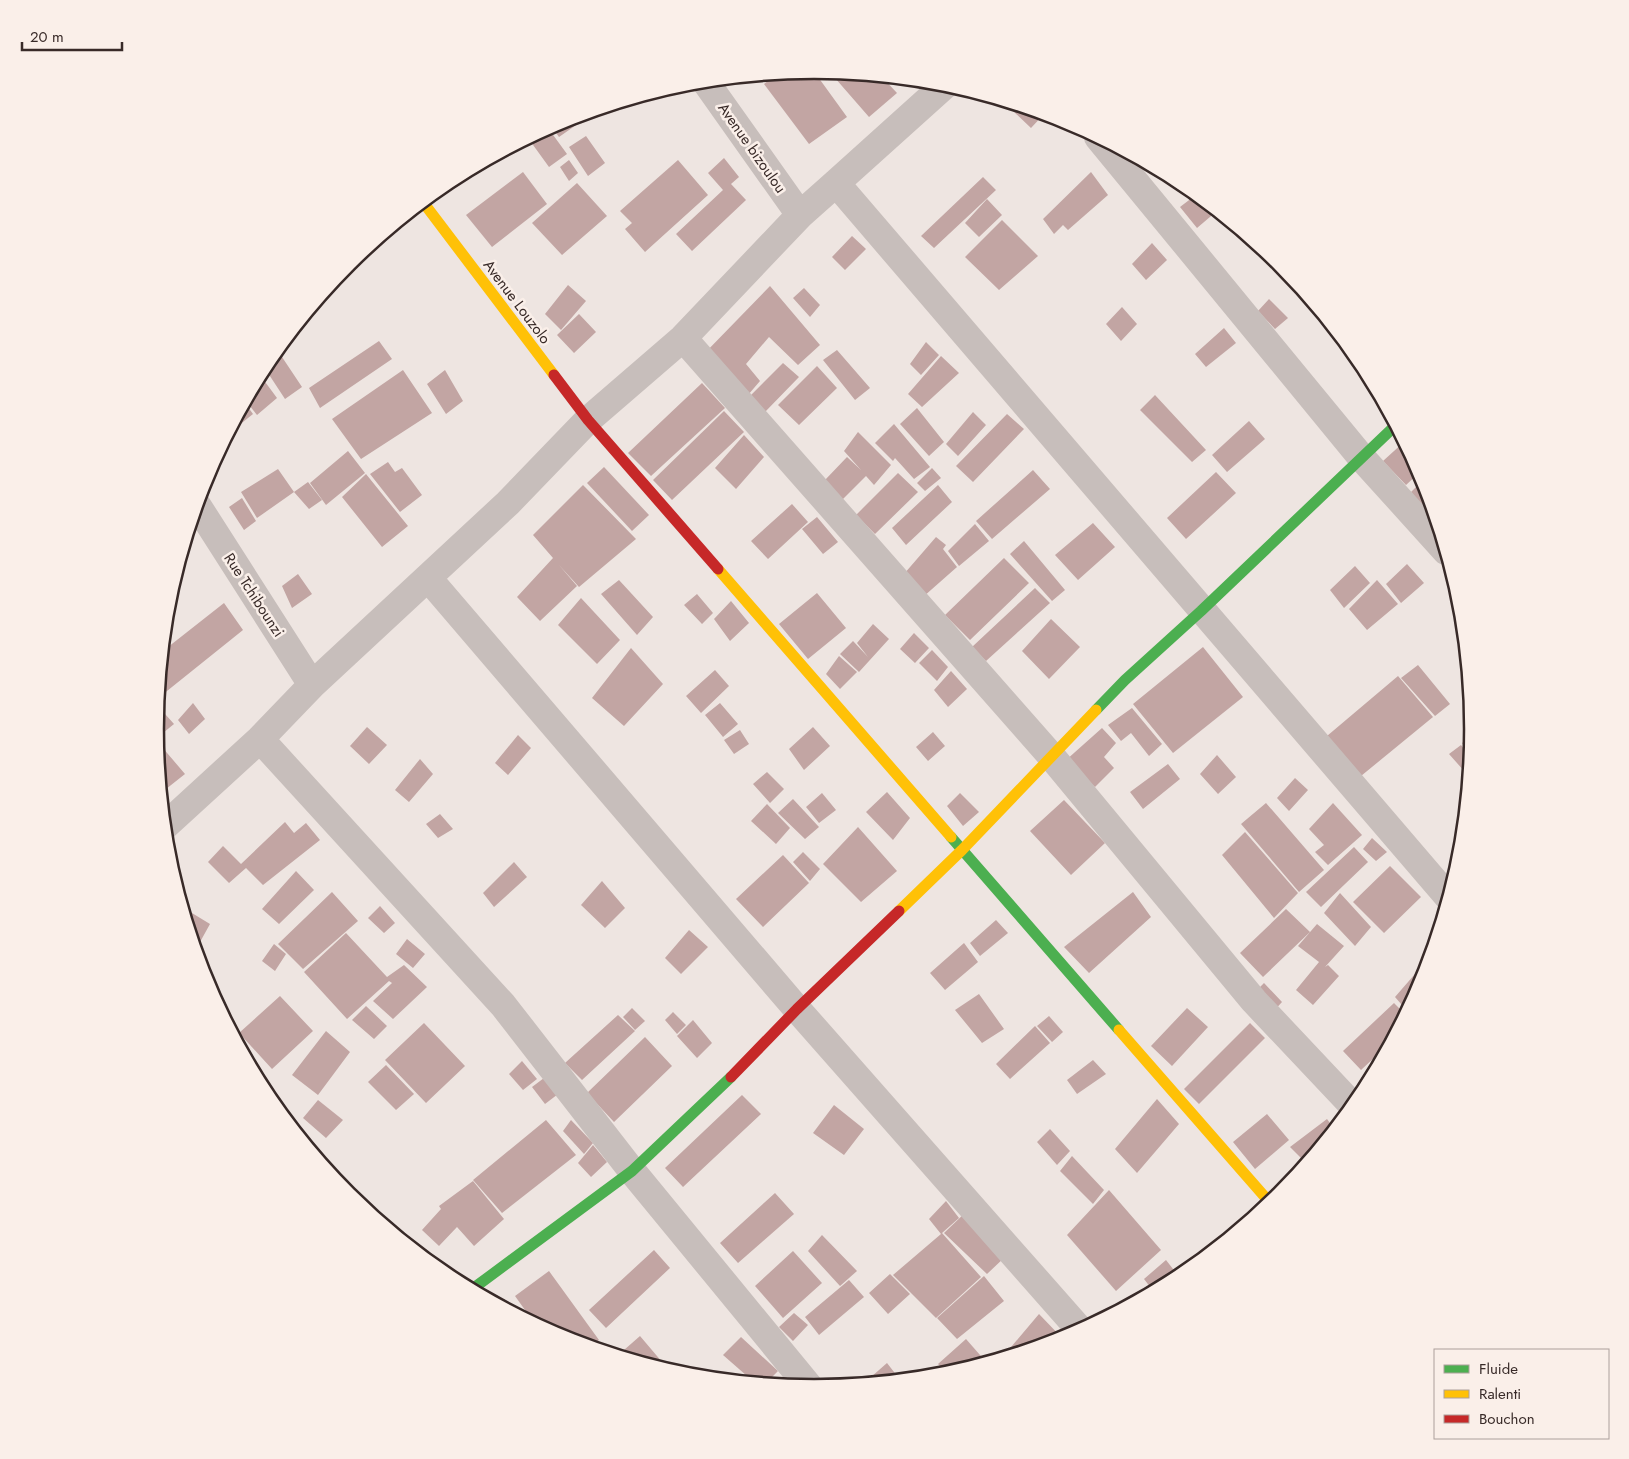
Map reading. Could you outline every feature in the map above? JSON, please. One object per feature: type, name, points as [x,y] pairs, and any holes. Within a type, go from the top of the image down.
[{"type":"street","name":"Avenue bizoulou","points":[[710,87],[800,215]]},
{"type":"street","points":[[170,820],[260,739],[312,685],[508,503],[588,420],[683,338],[800,215],[939,91]]},
{"type":"street","points":[[1108,149],[1361,457],[1437,541]]},
{"type":"street","points":[[836,184],[1444,893]]},
{"type":"street","name":"Avenue Louzolo","points":[[427,207],[588,420],[1266,1198]]},
{"type":"street","points":[[683,338],[1052,757],[1254,1002],[1349,1101]]},
{"type":"street","points":[[477,1286],[632,1171],[712,1097],[797,1009],[962,850],[1125,680],[1201,611],[1391,429]]},
{"type":"street","name":"Rue Tchibounzi","points":[[201,512],[312,685]]},
{"type":"street","points":[[428,578],[797,1009],[1076,1325]]},
{"type":"street","points":[[260,739],[503,1005],[632,1171],[803,1380]]},
{"type":"building","points":[[820,79],[847,117],[809,144],[764,84],[772,80]]},
{"type":"building","points":[[836,80],[888,83],[897,93],[869,117]]},
{"type":"building","points":[[1011,109],[1040,119],[1031,128]]},
{"type":"building","points":[[580,122],[559,137],[556,132]]},
{"type":"building","points":[[552,134],[567,154],[549,167],[532,144]]},
{"type":"building","points":[[586,136],[605,163],[588,176],[569,147]]},
{"type":"building","points":[[724,158],[739,177],[731,184],[746,200],[692,251],[676,234],[723,190],[708,173]]},
{"type":"building","points":[[569,160],[578,173],[569,181],[560,167]]},
{"type":"building","points":[[678,160],[708,195],[645,252],[625,229],[632,223],[620,211]]},
{"type":"building","points":[[523,172],[547,204],[492,247],[466,215]]},
{"type":"building","points":[[1091,172],[1108,195],[1068,230],[1063,225],[1054,234],[1043,219]]},
{"type":"building","points":[[983,177],[996,190],[934,248],[921,236]]},
{"type":"building","points":[[577,183],[607,216],[562,255],[532,223]]},
{"type":"building","points":[[987,199],[1002,215],[979,237],[965,223]]},
{"type":"building","points":[[1191,199],[1213,215],[1197,228],[1180,207]]},
{"type":"building","points":[[1002,220],[1038,256],[999,290],[965,257]]},
{"type":"building","points":[[852,236],[866,249],[845,270],[832,257]]},
{"type":"building","points":[[1152,243],[1167,260],[1146,280],[1132,264]]},
{"type":"building","points":[[568,285],[586,301],[561,330],[545,314]]},
{"type":"building","points":[[770,286],[820,345],[798,365],[769,337],[746,364],[760,381],[748,395],[701,357]]},
{"type":"building","points":[[804,288],[820,305],[810,317],[793,298]]},
{"type":"building","points":[[1269,299],[1288,318],[1275,329],[1258,311]]},
{"type":"building","points":[[1122,307],[1137,324],[1121,341],[1106,324]]},
{"type":"building","points":[[579,314],[596,332],[574,353],[557,335]]},
{"type":"building","points":[[1224,328],[1236,343],[1206,367],[1195,354]]},
{"type":"building","points":[[379,341],[392,359],[320,408],[309,388]]},
{"type":"building","points":[[926,342],[939,355],[921,375],[910,364]]},
{"type":"building","points":[[837,350],[870,388],[855,400],[823,360]]},
{"type":"building","points":[[281,356],[302,387],[285,399],[269,375]]},
{"type":"building","points":[[941,356],[959,373],[922,407],[908,394]]},
{"type":"building","points":[[783,363],[799,377],[765,412],[750,396]]},
{"type":"building","points":[[817,366],[837,388],[799,425],[778,405]]},
{"type":"building","points":[[403,370],[432,413],[361,459],[332,419]]},
{"type":"building","points":[[445,370],[463,401],[446,414],[427,384]]},
{"type":"building","points":[[265,381],[277,398],[257,415],[250,406]]},
{"type":"building","points":[[702,383],[725,408],[651,476],[628,453]]},
{"type":"building","points":[[1155,395],[1206,450],[1192,462],[1140,410]]},
{"type":"building","points":[[249,408],[253,414],[240,424]]},
{"type":"building","points":[[917,408],[944,442],[929,456],[900,424]]},
{"type":"building","points":[[724,411],[744,432],[672,500],[653,480]]},
{"type":"building","points":[[973,412],[986,425],[958,456],[946,444]]},
{"type":"building","points":[[1007,414],[1024,429],[973,482],[956,466]]},
{"type":"building","points":[[1249,421],[1265,439],[1227,472],[1212,455]]},
{"type":"building","points":[[894,424],[930,467],[914,479],[895,458],[893,461],[875,443]]},
{"type":"building","points":[[858,432],[891,465],[874,485],[866,476],[841,501],[825,480],[847,457],[861,470],[844,451]]},
{"type":"building","points":[[744,435],[764,457],[736,489],[715,468]]},
{"type":"building","points":[[1400,446],[1415,477],[1406,485],[1383,461]]},
{"type":"building","points":[[348,451],[365,473],[326,505],[310,483]]},
{"type":"building","points":[[388,462],[395,472],[402,468],[422,495],[400,512],[370,474]]},
{"type":"building","points":[[604,467],[649,515],[632,531],[587,483]]},
{"type":"building","points":[[932,468],[941,478],[925,491],[917,483]]},
{"type":"building","points":[[278,469],[294,492],[257,518],[241,492]]},
{"type":"building","points":[[1033,470],[1050,489],[992,539],[976,521]]},
{"type":"building","points":[[1216,472],[1236,493],[1186,539],[1167,518]]},
{"type":"building","points":[[898,473],[918,492],[875,534],[856,515]]},
{"type":"building","points":[[366,474],[408,526],[382,547],[342,497]]},
{"type":"building","points":[[308,482],[322,500],[309,509],[294,492]]},
{"type":"building","points":[[583,485],[636,539],[579,587],[559,565],[577,586],[540,621],[517,597],[553,558],[533,535]]},
{"type":"building","points":[[938,485],[952,502],[906,545],[892,528]]},
{"type":"building","points":[[1418,485],[1429,513],[1411,492]]},
{"type":"building","points":[[242,498],[256,521],[244,530],[229,507]]},
{"type":"building","points":[[792,504],[808,522],[768,559],[751,541]]},
{"type":"building","points":[[817,517],[838,542],[823,554],[802,529]]},
{"type":"building","points":[[1093,523],[1115,547],[1078,580],[1055,555]]},
{"type":"building","points":[[975,524],[989,541],[959,566],[948,551]]},
{"type":"building","points":[[936,537],[946,545],[943,549],[957,567],[923,597],[904,574]]},
{"type":"building","points":[[1024,541],[1065,590],[1052,601],[1010,554]]},
{"type":"building","points":[[1004,558],[1029,583],[970,640],[945,615]]},
{"type":"building","points":[[1407,564],[1424,583],[1401,603],[1386,584]]},
{"type":"building","points":[[1355,566],[1370,583],[1344,608],[1330,590]]},
{"type":"building","points":[[298,574],[312,594],[292,608],[282,586]]},
{"type":"building","points":[[619,580],[653,617],[637,635],[601,594]]},
{"type":"building","points":[[1377,580],[1398,604],[1367,630],[1349,609]]},
{"type":"building","points":[[1035,588],[1050,603],[986,661],[972,647]]},
{"type":"building","points":[[817,593],[846,628],[808,659],[779,624]]},
{"type":"building","points":[[697,594],[713,613],[702,624],[684,605]]},
{"type":"building","points":[[581,598],[620,640],[597,664],[558,625]]},
{"type":"building","points":[[731,601],[749,623],[730,641],[714,619]]},
{"type":"building","points":[[224,603],[243,630],[165,693],[169,646]]},
{"type":"building","points":[[1051,619],[1080,647],[1049,679],[1022,651]]},
{"type":"building","points":[[873,624],[889,639],[859,672],[840,654],[853,641],[868,657],[857,643]]},
{"type":"building","points":[[914,633],[929,648],[915,663],[900,649]]},
{"type":"building","points":[[1203,647],[1243,697],[1173,753],[1133,704]]},
{"type":"building","points":[[631,648],[663,684],[624,726],[592,698]]},
{"type":"building","points":[[932,650],[948,667],[937,681],[919,663]]},
{"type":"building","points":[[839,656],[857,672],[840,689],[826,674]]},
{"type":"building","points":[[1418,665],[1450,704],[1435,716],[1401,678]]},
{"type":"building","points":[[715,670],[729,686],[701,713],[686,696]]},
{"type":"building","points":[[951,671],[967,689],[948,707],[934,690]]},
{"type":"building","points":[[1398,676],[1433,717],[1361,776],[1327,736]]},
{"type":"building","points":[[193,703],[205,719],[189,734],[178,720]]},
{"type":"building","points":[[720,703],[738,724],[723,737],[705,715]]},
{"type":"building","points":[[1132,708],[1162,744],[1149,756],[1131,733],[1121,741],[1108,725]]},
{"type":"building","points":[[164,713],[174,724],[164,732]]},
{"type":"building","points":[[367,727],[387,745],[369,764],[350,746]]},
{"type":"building","points":[[813,727],[830,746],[804,770],[789,749]]},
{"type":"building","points":[[1102,728],[1116,743],[1104,757],[1114,768],[1095,787],[1065,761]]},
{"type":"building","points":[[740,730],[749,744],[734,754],[724,740]]},
{"type":"building","points":[[933,732],[945,746],[928,761],[916,747]]},
{"type":"building","points":[[518,735],[531,748],[508,775],[495,763]]},
{"type":"building","points":[[1461,745],[1465,750],[1464,771],[1449,754]]},
{"type":"building","points":[[164,750],[185,774],[167,789]]},
{"type":"building","points":[[1217,755],[1236,777],[1218,794],[1200,774]]},
{"type":"building","points":[[420,759],[433,774],[409,802],[395,790]]},
{"type":"building","points":[[1168,764],[1180,779],[1143,809],[1130,792]]},
{"type":"building","points":[[767,772],[784,789],[770,803],[753,784]]},
{"type":"building","points":[[1295,778],[1308,790],[1289,811],[1277,798]]},
{"type":"building","points":[[887,792],[910,818],[893,840],[866,812]]},
{"type":"building","points":[[822,793],[836,810],[819,823],[806,807]]},
{"type":"building","points":[[960,793],[979,812],[963,826],[947,806]]},
{"type":"building","points":[[793,799],[819,827],[805,839],[778,813]]},
{"type":"building","points":[[1064,800],[1105,843],[1071,875],[1030,831]]},
{"type":"building","points":[[1266,803],[1324,870],[1299,892],[1241,824]]},
{"type":"building","points":[[1333,803],[1362,835],[1328,865],[1315,852],[1324,845],[1309,829]]},
{"type":"building","points":[[767,804],[790,828],[776,844],[751,821]]},
{"type":"building","points":[[440,814],[453,829],[438,838],[426,824]]},
{"type":"building","points":[[285,822],[294,833],[306,823],[320,840],[263,885],[246,868],[229,883],[208,862],[223,846],[241,864]]},
{"type":"building","points":[[858,827],[897,871],[861,902],[823,864]]},
{"type":"building","points":[[1245,832],[1298,893],[1274,918],[1222,855]]},
{"type":"building","points":[[1372,838],[1387,852],[1376,861],[1363,849]]},
{"type":"building","points":[[1354,847],[1368,862],[1321,907],[1306,892]]},
{"type":"building","points":[[803,852],[820,869],[810,881],[793,862]]},
{"type":"building","points":[[783,855],[809,883],[763,927],[736,899]]},
{"type":"building","points":[[514,862],[527,877],[494,907],[483,893]]},
{"type":"building","points":[[1390,866],[1421,897],[1384,933],[1353,902]]},
{"type":"building","points":[[296,871],[314,890],[279,924],[262,909]]},
{"type":"building","points":[[602,881],[625,908],[605,928],[581,905]]},
{"type":"building","points":[[332,892],[358,921],[303,969],[278,944]]},
{"type":"building","points":[[1133,892],[1151,917],[1089,973],[1064,947]]},
{"type":"building","points":[[1340,893],[1371,927],[1355,946],[1324,913]]},
{"type":"building","points":[[380,906],[395,923],[384,933],[368,918]]},
{"type":"building","points":[[1286,909],[1310,932],[1263,977],[1240,953]]},
{"type":"building","points":[[190,912],[210,924],[200,942],[198,939]]},
{"type":"building","points":[[996,920],[1008,933],[980,956],[970,943]]},
{"type":"building","points":[[1317,924],[1344,946],[1325,967],[1328,965],[1339,976],[1313,1005],[1296,990],[1319,962],[1298,946]]},
{"type":"building","points":[[689,930],[708,947],[681,974],[665,958]]},
{"type":"building","points":[[346,933],[387,977],[404,965],[427,987],[393,1019],[373,1001],[392,983],[389,981],[347,1019],[304,972]]},
{"type":"building","points":[[407,939],[425,954],[413,968],[396,954]]},
{"type":"building","points":[[964,943],[978,962],[945,990],[930,973]]},
{"type":"building","points":[[274,944],[286,954],[275,971],[262,961]]},
{"type":"building","points":[[1420,968],[1403,1006],[1395,997]]},
{"type":"building","points":[[1264,983],[1282,1002],[1272,1013],[1252,995]]},
{"type":"building","points":[[979,994],[1004,1029],[982,1043],[955,1010]]},
{"type":"building","points":[[280,996],[313,1031],[272,1069],[239,1033]]},
{"type":"building","points":[[1394,1003],[1401,1010],[1379,1053],[1361,1070],[1343,1051]]},
{"type":"building","points":[[366,1006],[387,1026],[374,1039],[352,1020]]},
{"type":"building","points":[[632,1008],[645,1021],[635,1030],[623,1017]]},
{"type":"building","points":[[1187,1008],[1208,1027],[1172,1066],[1151,1046]]},
{"type":"building","points":[[673,1012],[686,1025],[677,1034],[665,1020]]},
{"type":"building","points":[[618,1015],[635,1031],[582,1080],[565,1063]]},
{"type":"building","points":[[1049,1016],[1063,1032],[1052,1042],[1037,1026]]},
{"type":"building","points":[[693,1020],[712,1043],[697,1058],[677,1036]]},
{"type":"building","points":[[424,1023],[465,1066],[426,1103],[385,1060]]},
{"type":"building","points":[[1250,1023],[1265,1038],[1199,1104],[1184,1089]]},
{"type":"building","points":[[1035,1026],[1050,1043],[1010,1079],[996,1064]]},
{"type":"building","points":[[326,1031],[350,1052],[318,1095],[292,1075]]},
{"type":"building","points":[[645,1037],[672,1066],[614,1122],[587,1093]]},
{"type":"building","points":[[1093,1060],[1106,1074],[1077,1094],[1067,1080]]},
{"type":"building","points":[[522,1061],[537,1079],[523,1090],[509,1074]]},
{"type":"building","points":[[386,1065],[414,1094],[396,1110],[368,1082]]},
{"type":"building","points":[[552,1072],[566,1088],[545,1104],[532,1087]]},
{"type":"building","points":[[742,1095],[761,1114],[683,1187],[665,1168]]},
{"type":"building","points":[[1157,1099],[1179,1124],[1137,1173],[1115,1149]]},
{"type":"building","points":[[318,1100],[343,1120],[326,1138],[303,1118]]},
{"type":"building","points":[[834,1105],[864,1129],[844,1155],[813,1133]]},
{"type":"building","points":[[1267,1114],[1289,1140],[1255,1169],[1233,1142]]},
{"type":"building","points":[[1327,1119],[1332,1125],[1303,1160],[1290,1147]]},
{"type":"building","points":[[546,1120],[576,1155],[502,1213],[473,1180]]},
{"type":"building","points":[[571,1120],[593,1143],[584,1154],[563,1131]]},
{"type":"building","points":[[1050,1129],[1070,1151],[1057,1165],[1037,1142]]},
{"type":"building","points":[[593,1145],[607,1162],[591,1177],[578,1163]]},
{"type":"building","points":[[1072,1156],[1104,1190],[1093,1204],[1060,1171]]},
{"type":"building","points":[[473,1181],[504,1219],[474,1246],[457,1227],[439,1246],[422,1230],[441,1209],[439,1206]]},
{"type":"building","points":[[1109,1190],[1161,1250],[1116,1291],[1067,1235]]},
{"type":"building","points":[[775,1193],[794,1214],[738,1263],[720,1243]]},
{"type":"building","points":[[946,1201],[959,1218],[942,1233],[981,1277],[936,1318],[893,1275],[941,1234],[929,1219]]},
{"type":"building","points":[[966,1212],[1006,1256],[987,1274],[944,1233]]},
{"type":"building","points":[[822,1235],[857,1271],[840,1286],[808,1251]]},
{"type":"building","points":[[654,1250],[670,1268],[606,1328],[589,1310]]},
{"type":"building","points":[[793,1251],[822,1283],[783,1318],[755,1286]]},
{"type":"building","points":[[1166,1260],[1175,1272],[1150,1287],[1144,1279]]},
{"type":"building","points":[[549,1271],[599,1340],[596,1342],[565,1331],[527,1313],[515,1296]]},
{"type":"building","points":[[890,1274],[910,1294],[888,1314],[869,1293]]},
{"type":"building","points":[[984,1276],[1004,1301],[957,1339],[937,1318]]},
{"type":"building","points":[[849,1280],[864,1297],[819,1335],[805,1317]]},
{"type":"building","points":[[794,1313],[808,1325],[793,1341],[779,1327]]},
{"type":"building","points":[[1039,1314],[1058,1333],[1024,1346],[1008,1351]]},
{"type":"building","points":[[640,1336],[662,1362],[626,1352],[624,1350]]},
{"type":"building","points":[[741,1337],[778,1371],[770,1379],[748,1377],[723,1355]]},
{"type":"building","points":[[966,1339],[983,1358],[942,1368],[938,1364]]},
{"type":"building","points":[[887,1363],[897,1375],[870,1378]]},
{"type":"traffic: fast","points":[[1096,710],[1125,680],[1201,611],[1391,429]]},
{"type":"traffic: fast","points":[[951,837],[1119,1030]]},
{"type":"traffic: fast","points":[[477,1286],[632,1171],[731,1077]]},
{"type":"traffic: slow","points":[[427,207],[554,375]]},
{"type":"traffic: slow","points":[[718,569],[951,837]]},
{"type":"traffic: slow","points":[[899,911],[962,850],[1096,710]]},
{"type":"traffic: slow","points":[[1119,1030],[1266,1198]]},
{"type":"traffic: jam","points":[[554,375],[588,420],[718,569]]},
{"type":"traffic: jam","points":[[731,1077],[797,1009],[899,911]]}]
